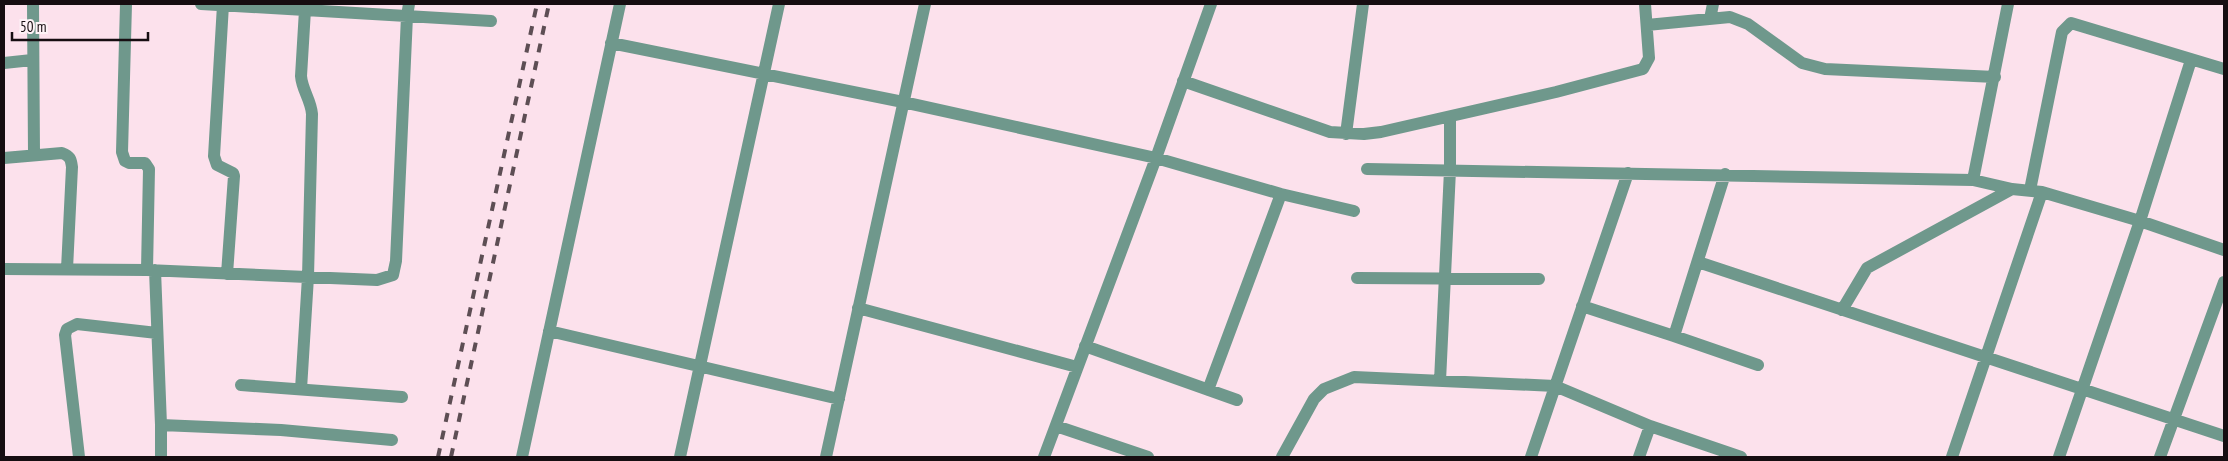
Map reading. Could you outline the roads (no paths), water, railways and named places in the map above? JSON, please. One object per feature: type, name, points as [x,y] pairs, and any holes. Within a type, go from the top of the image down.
[{"type":"street","points":[[33,4],[34,154]]},
{"type":"street","points":[[126,4],[122,152],[125,161],[145,163],[149,169],[151,270],[157,333],[161,457]]},
{"type":"street","points":[[201,4],[253,5],[304,10],[335,8],[408,10],[491,21]]},
{"type":"street","points":[[522,457],[620,4]]},
{"type":"street","points":[[680,457],[779,4]]},
{"type":"street","points":[[826,457],[925,4]]},
{"type":"street","points":[[1044,457],[1156,158],[1211,4]]},
{"type":"street","points":[[1346,134],[1363,4]]},
{"type":"street","points":[[1183,81],[1330,132],[1346,134],[1381,132],[1450,118],[1643,69],[1649,58],[1645,4]]},
{"type":"street","points":[[1710,19],[1713,4]]},
{"type":"street","points":[[1973,180],[2008,4]]},
{"type":"street","points":[[223,5],[214,156],[217,165],[233,173],[234,176],[227,274]]},
{"type":"street","points":[[301,389],[308,277],[312,114],[312,107],[301,84],[300,76],[304,10]]},
{"type":"street","points":[[4,269],[151,270],[377,280],[393,275],[396,262],[408,10]]},
{"type":"street","points":[[1647,25],[1730,17],[1748,24],[1802,63],[1825,69],[1995,77]]},
{"type":"street","points":[[1952,457],[1985,358],[2036,191],[2062,32],[2065,27],[2071,23],[2078,23],[2224,69]]},
{"type":"street","points":[[611,43],[903,102],[1156,158],[1281,194],[1354,210]]},
{"type":"street","points":[[4,63],[32,60]]},
{"type":"street","points":[[2059,457],[2140,220],[2191,60]]},
{"type":"street","points":[[1440,380],[1450,170],[1450,118]]},
{"type":"street","points":[[4,158],[62,153],[68,155],[71,160],[67,269]]},
{"type":"street","points":[[1367,169],[1628,172],[1973,180],[2012,189],[2036,191],[2140,220],[2224,250]]},
{"type":"street","points":[[1531,457],[1628,172]]},
{"type":"street","points":[[1674,336],[1725,174]]},
{"type":"street","points":[[1842,310],[1867,268],[2012,189]]},
{"type":"street","points":[[1208,390],[1281,194]]},
{"type":"street","points":[[1698,262],[2224,436]]},
{"type":"street","points":[[1357,278],[1539,279]]},
{"type":"street","points":[[2160,457],[2224,282]]},
{"type":"street","points":[[1582,306],[1758,365]]},
{"type":"street","points":[[858,308],[1077,367]]},
{"type":"street","points":[[79,457],[65,335],[67,329],[77,324],[157,333]]},
{"type":"street","points":[[549,331],[839,399]]},
{"type":"street","points":[[1085,346],[1237,400]]},
{"type":"street","points":[[1282,457],[1314,399],[1324,389],[1354,377],[1555,386],[1650,426],[1742,457]]},
{"type":"street","points":[[241,385],[402,397]]},
{"type":"street","points":[[161,424],[281,430],[392,440]]},
{"type":"street","points":[[1056,426],[1148,457]]},
{"type":"street","points":[[1639,457],[1650,426]]},
{"type":"railway","points":[[438,457],[537,4]]},
{"type":"railway","points":[[451,457],[549,4]]}]
